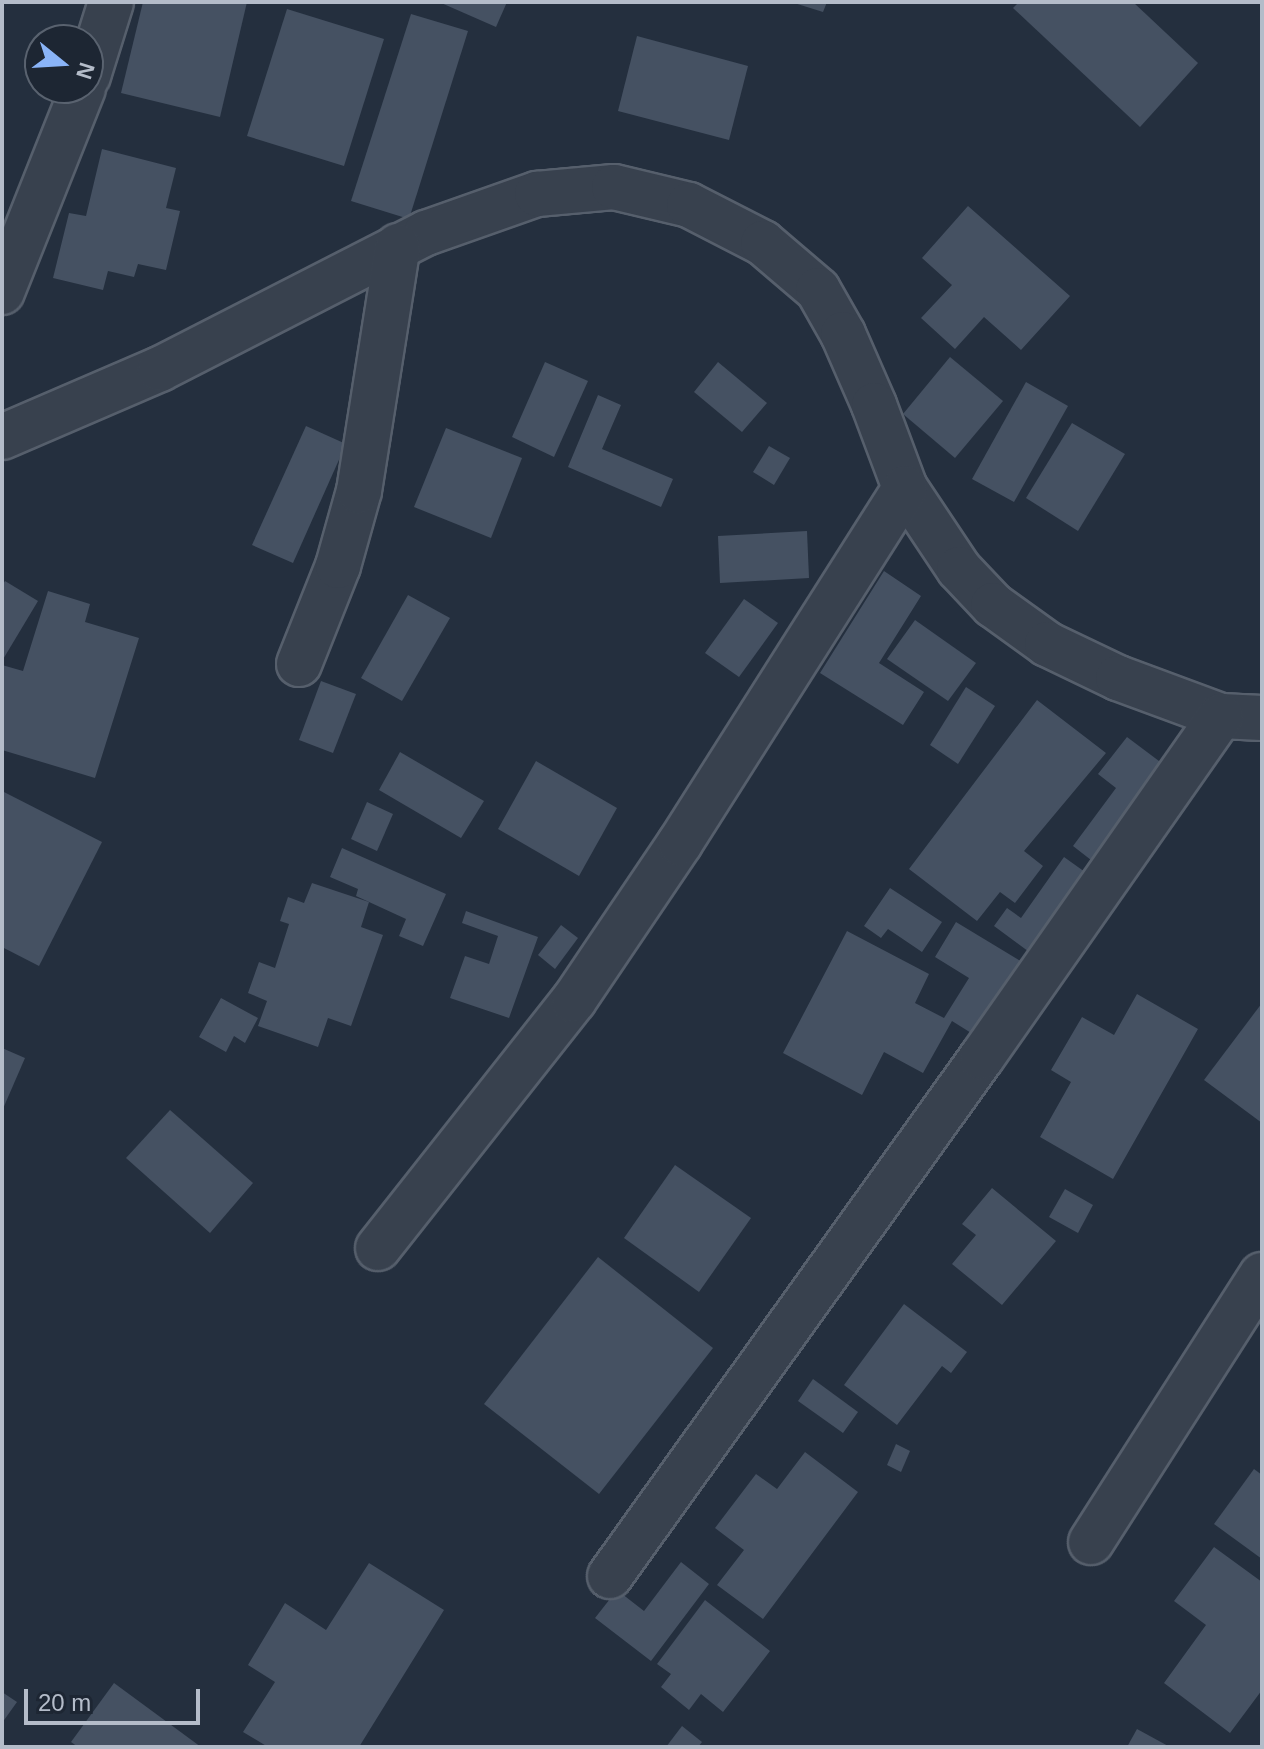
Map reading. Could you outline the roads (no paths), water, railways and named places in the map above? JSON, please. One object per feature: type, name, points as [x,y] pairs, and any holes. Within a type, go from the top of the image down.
[{"type":"street","points":[[104,25],[111,2]]},
{"type":"street","points":[[2,292],[77,104]]},
{"type":"street","points":[[2,437],[160,369],[398,246],[537,194],[614,187],[689,205],[763,243],[818,290],[849,348],[905,488],[959,569],[993,605],[1036,636],[1118,678],[1241,717],[982,1057],[610,1576]]},
{"type":"street","points":[[299,664],[338,566],[359,491],[398,246]]},
{"type":"street","points":[[378,1248],[574,1000],[680,843],[905,488]]},
{"type":"street","points":[[1091,1542],[1262,1275]]}]
